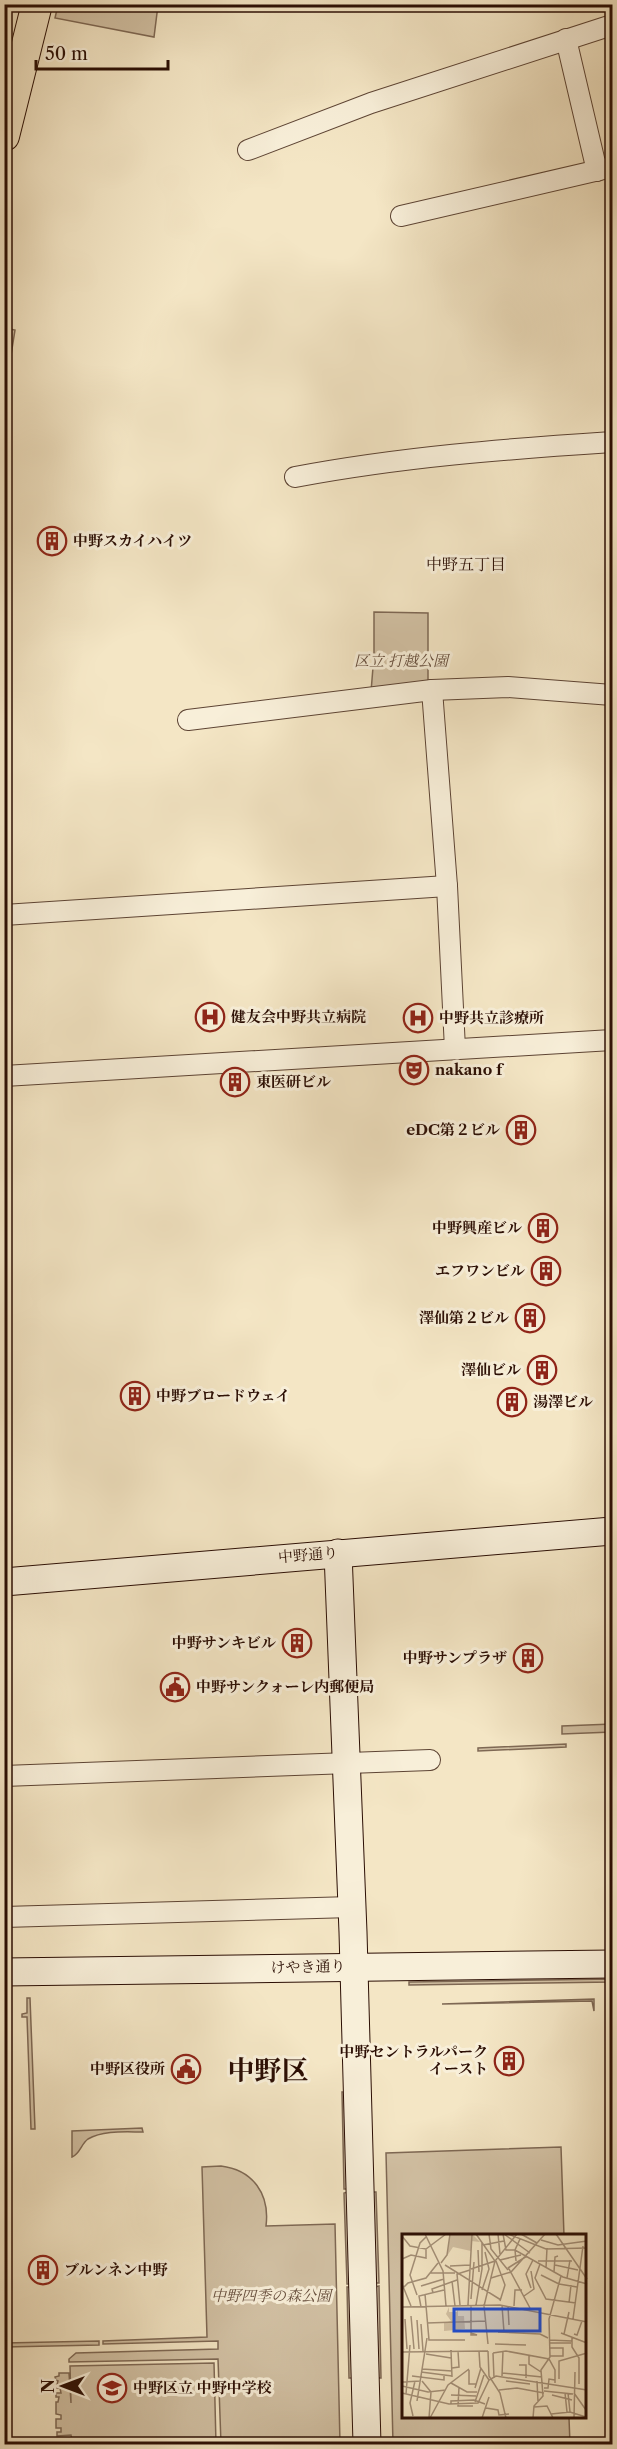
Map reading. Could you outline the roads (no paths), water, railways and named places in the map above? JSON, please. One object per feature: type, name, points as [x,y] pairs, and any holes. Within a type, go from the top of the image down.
[{"type":"main road","points":[[5,133],[37,4]]},
{"type":"street","points":[[248,150],[371,103],[612,25]]},
{"type":"street","points":[[401,216],[605,169],[566,39]]},
{"type":"street","points":[[296,477],[387,460],[612,442]]},
{"type":"street","points":[[188,720],[432,690],[508,687],[612,694]]},
{"type":"street","points":[[432,690],[447,886],[455,1049]]},
{"type":"street","points":[[4,915],[447,886]]},
{"type":"street","points":[[4,1076],[612,1040]]},
{"type":"street","name":"中野通り","points":[[4,1582],[612,1531]]},
{"type":"street","points":[[338,1553],[354,1966],[366,2445]]},
{"type":"street","points":[[4,1776],[430,1760]]},
{"type":"street","points":[[4,1917],[352,1907]]},
{"type":"street","name":"けやき通り","points":[[4,1972],[612,1964]]},
{"type":"place","name":"中野スカイハイツ","points":[[52,541]]},
{"type":"place","name":"健友会中野共立病院","points":[[210,1017]]},
{"type":"place","name":"中野共立診療所","points":[[418,1018]]},
{"type":"place","name":"nakano f","points":[[414,1070]]},
{"type":"place","name":"東医研ビル","points":[[235,1082]]},
{"type":"place","name":"eDC第２ビル","points":[[521,1130]]},
{"type":"place","name":"中野興産ビル","points":[[543,1228]]},
{"type":"place","name":"エフワンビル","points":[[546,1271]]},
{"type":"place","name":"澤仙第２ビル","points":[[530,1318]]},
{"type":"place","name":"澤仙ビル","points":[[542,1370]]},
{"type":"place","name":"中野ブロードウェイ","points":[[135,1396]]},
{"type":"place","name":"湯澤ビル","points":[[512,1402]]},
{"type":"place","name":"中野サンキビル","points":[[297,1643]]},
{"type":"place","name":"中野サンプラザ","points":[[528,1658]]},
{"type":"place","name":"中野サンクォーレ内郵便局","points":[[175,1687]]},
{"type":"place","name":"中野セントラルパーク イースト","points":[[509,2061]]},
{"type":"place","name":"中野区役所","points":[[186,2069]]},
{"type":"place","name":"ブルンネン中野","points":[[43,2270]]},
{"type":"place","name":"中野区立 中野中学校","points":[[112,2388]]},
{"type":"district","name":"中野五丁目","points":[[466,564]]},
{"type":"district","name":"中野区","points":[[268,2071]]},
{"type":"park label","name":"区立 打越公園","points":[[401,661]]},
{"type":"park label","name":"中野四季の森公園","points":[[271,2296]]}]
